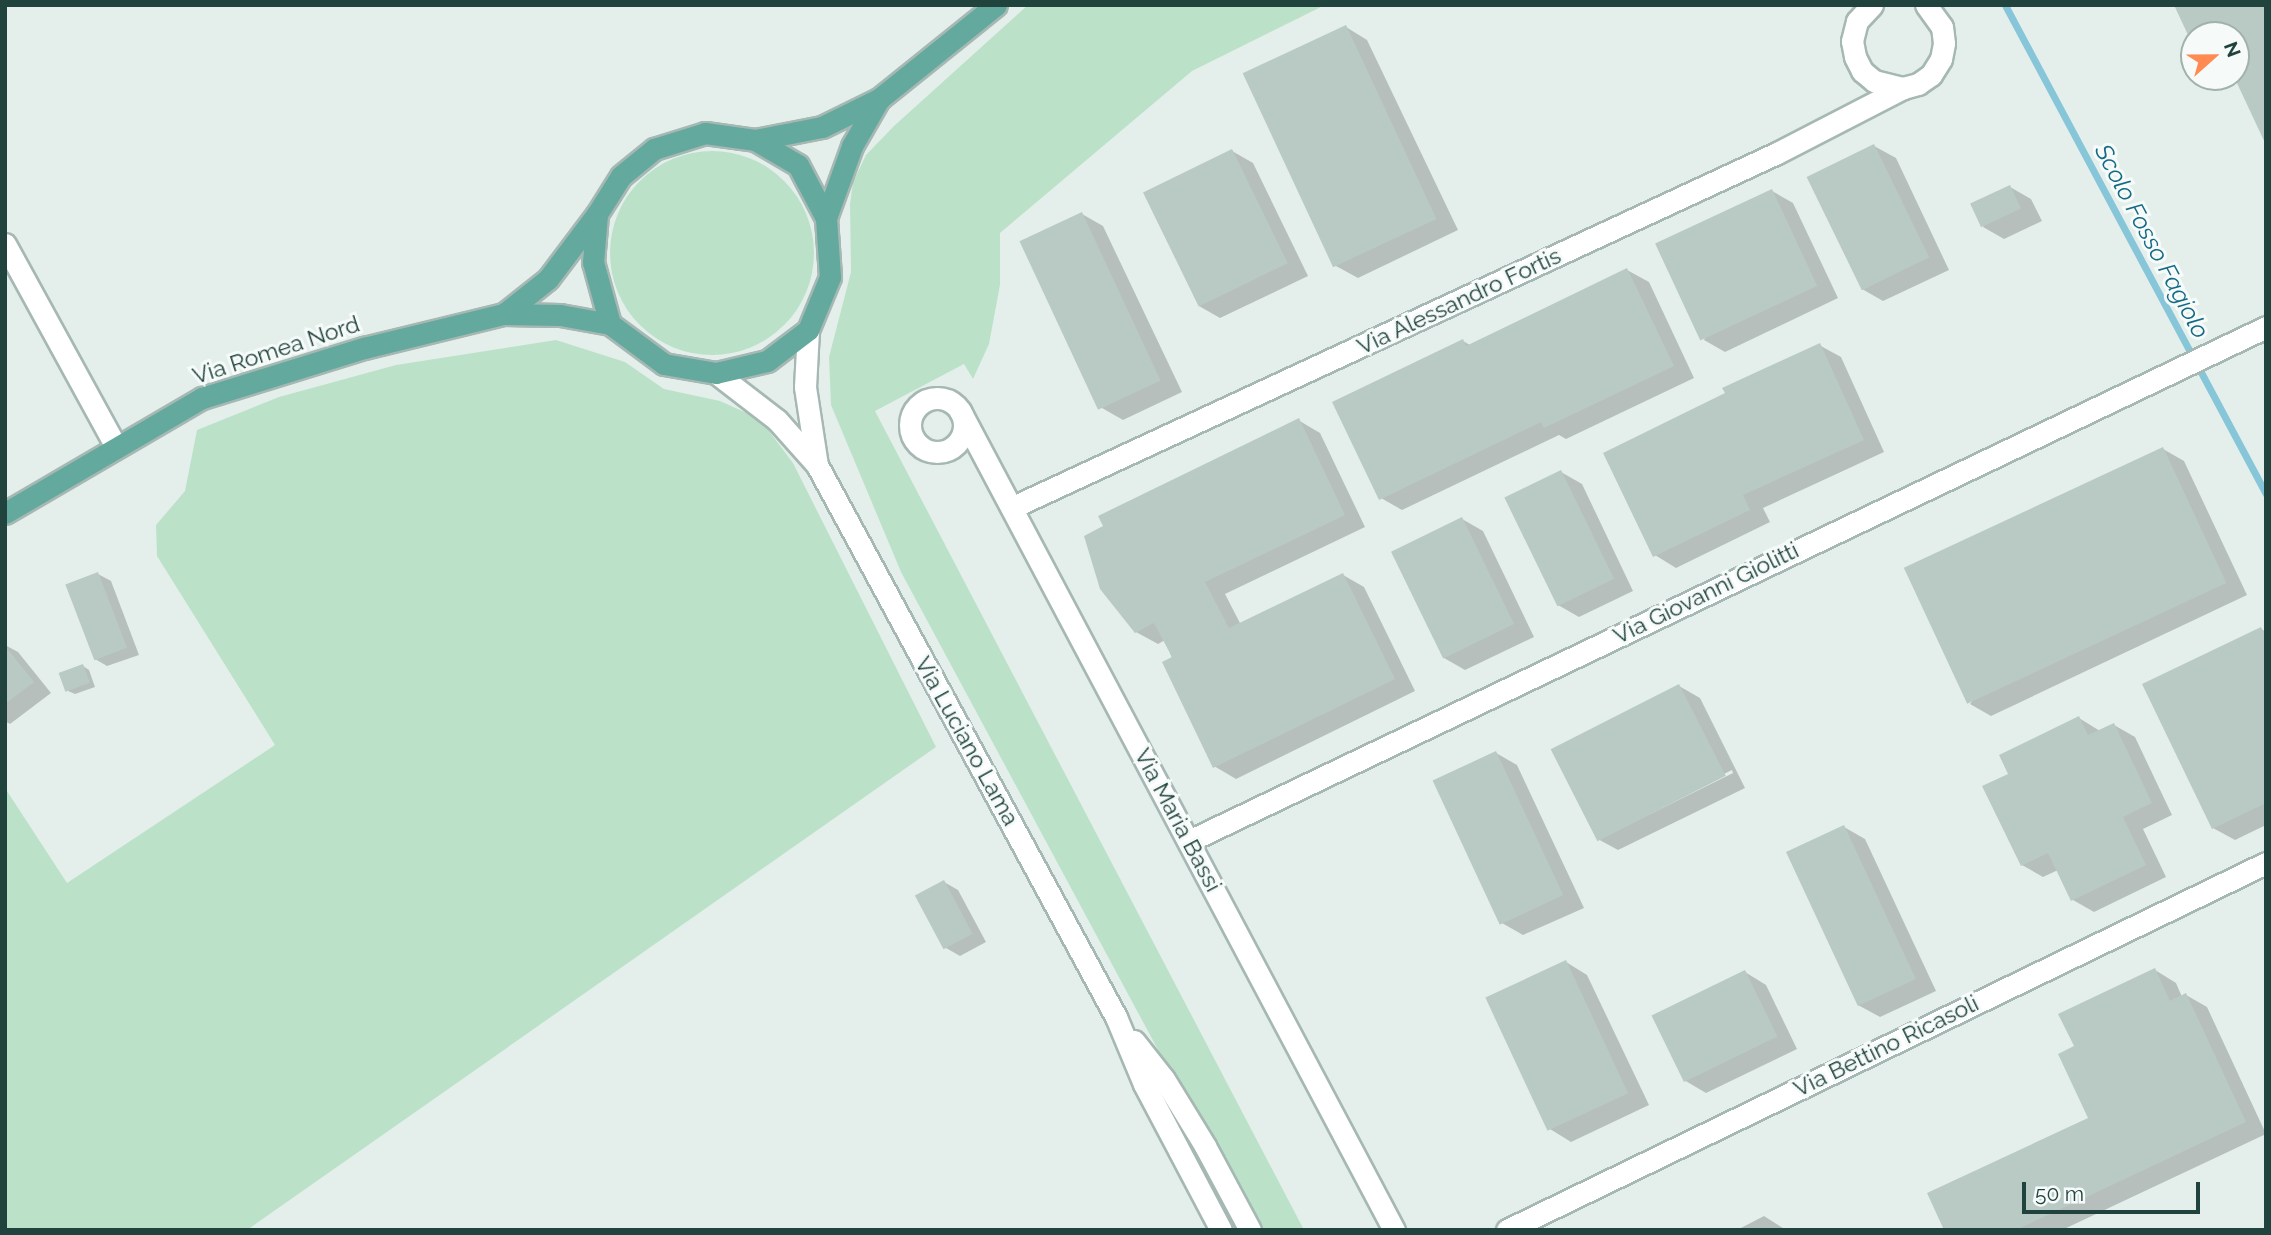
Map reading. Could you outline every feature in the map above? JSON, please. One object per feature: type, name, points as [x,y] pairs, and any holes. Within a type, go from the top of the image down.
[{"type":"main road","points":[[755,140],[798,165],[825,218],[830,277],[808,330],[767,362],[716,373],[664,364],[610,324],[593,262],[597,214],[621,176],[654,149],[705,133],[755,140],[822,127],[879,99],[996,5]]},
{"type":"main road","points":[[825,218],[852,146],[879,99]]},
{"type":"main road","name":"Via Romea Nord","points":[[504,314],[548,279],[597,214]]},
{"type":"main road","name":"Via Romea Nord","points":[[5,513],[202,398],[364,348],[504,314],[560,315],[610,324]]},
{"type":"street","points":[[1871,5],[1857,21],[1852,41],[1855,57],[1862,71],[1874,81],[1889,87],[1903,88]]},
{"type":"street","name":"Via Alessandro Fortis","points":[[1013,507],[1765,159],[1903,88],[1918,84],[1931,75],[1941,59],[1944,43],[1942,27],[1926,5]]},
{"type":"street","points":[[5,244],[116,447]]},
{"type":"street","name":"Via Giovanni Giolitti","points":[[1189,841],[2151,379],[2266,327]]},
{"type":"street","name":"Via Luciano Lama","points":[[808,330],[804,387],[817,465]]},
{"type":"street","name":"Via Luciano Lama","points":[[716,373],[777,420],[817,465],[1116,1017],[1144,1084],[1221,1230]]},
{"type":"street","name":"Via Maria Bassi","points":[[960,411],[1394,1230]]},
{"type":"street","name":"Via Bettino Ricasoli","points":[[1507,1230],[2266,863]]},
{"type":"street","name":"Via Luciano Lama","points":[[1116,1017],[1164,1079],[1205,1146],[1250,1230]]},
{"type":"street","name":"Via Luciano Lama","points":[[1187,1166],[1214,1195],[1233,1230]]},
{"type":"green space","points":[[1028,5],[1325,5],[1192,71],[1000,233],[1000,285],[989,344],[973,379],[964,364],[875,411],[1304,1230],[1263,1230],[1217,1143],[1164,1061],[901,572],[831,405],[829,357],[851,272],[850,204],[853,182],[866,155],[894,126]]},
{"type":"green space","points":[[712,151],[751,159],[769,168],[784,181],[797,196],[806,214],[814,253],[806,292],[797,310],[784,325],[769,338],[751,347],[712,355],[673,347],[655,338],[640,325],[627,310],[618,292],[610,253],[618,214],[627,196],[640,181],[655,168],[673,159]]},
{"type":"green space","points":[[556,340],[625,362],[664,389],[720,401],[760,419],[793,463],[936,747],[247,1230],[5,1230],[5,788],[67,883],[275,745],[157,556],[156,525],[185,491],[197,430],[279,397],[396,365]]},
{"type":"building","points":[[2174,5],[2266,5],[2266,145],[2241,91],[2250,91],[2250,21],[2181,21]]},
{"type":"building","points":[[1346,25],[1436,219],[1333,267],[1243,73]]},
{"type":"building","points":[[1874,144],[1929,257],[1862,290],[1807,177]]},
{"type":"building","points":[[1232,149],[1288,263],[1199,307],[1143,192]]},
{"type":"building","points":[[2010,185],[2021,209],[1981,227],[1970,204]]},
{"type":"building","points":[[1772,189],[1817,286],[1700,340],[1655,244]]},
{"type":"building","points":[[1082,212],[1161,381],[1098,410],[1019,241]]},
{"type":"building","points":[[1627,268],[1674,366],[1544,428],[1541,422],[1379,500],[1332,402],[1463,339],[1466,346]]},
{"type":"building","points":[[1820,343],[1864,440],[1743,495],[1750,510],[1653,557],[1603,453],[1725,393],[1722,388]]},
{"type":"building","points":[[1299,418],[1345,515],[1205,582],[1229,628],[1343,573],[1395,679],[1213,768],[1162,662],[1172,657],[1154,623],[1135,633],[1100,589],[1084,536],[1103,526],[1098,516]]},
{"type":"building","points":[[2163,447],[2226,583],[1967,704],[1904,568]]},
{"type":"building","points":[[1561,470],[1614,579],[1557,606],[1504,498]]},
{"type":"building","points":[[1462,517],[1514,624],[1443,659],[1391,552]]},
{"type":"building","points":[[98,572],[127,648],[94,660],[65,585]]},
{"type":"building","points":[[2261,627],[2266,637],[2266,803],[2212,829],[2142,684]]},
{"type":"building","points":[[5,646],[34,682],[5,704]]},
{"type":"building","points":[[83,664],[90,683],[65,692],[59,673]]},
{"type":"building","points":[[1679,684],[1726,776],[1597,841],[1551,749]]},
{"type":"building","points":[[2079,716],[2088,735],[2114,723],[2152,803],[2123,817],[2146,865],[2071,901],[2048,853],[2021,866],[1982,786],[2008,774],[1999,755]]},
{"type":"building","points":[[1496,751],[1563,895],[1500,925],[1433,781]]},
{"type":"building","points":[[1844,825],[1916,979],[1858,1006],[1786,852]]},
{"type":"building","points":[[944,880],[973,934],[944,949],[915,895]]},
{"type":"building","points":[[1566,960],[1628,1093],[1547,1131],[1485,998]]},
{"type":"building","points":[[2155,968],[2170,1001],[2186,993],[2246,1122],[2016,1230],[1944,1230],[1927,1193],[2088,1118],[2058,1054],[2074,1046],[2058,1014]]},
{"type":"building","points":[[1745,970],[1777,1037],[1684,1082],[1652,1016]]},
{"type":"waterway","name":"Scolo Fosso Fagiolo","points":[[2005,5],[2266,494]]}]
